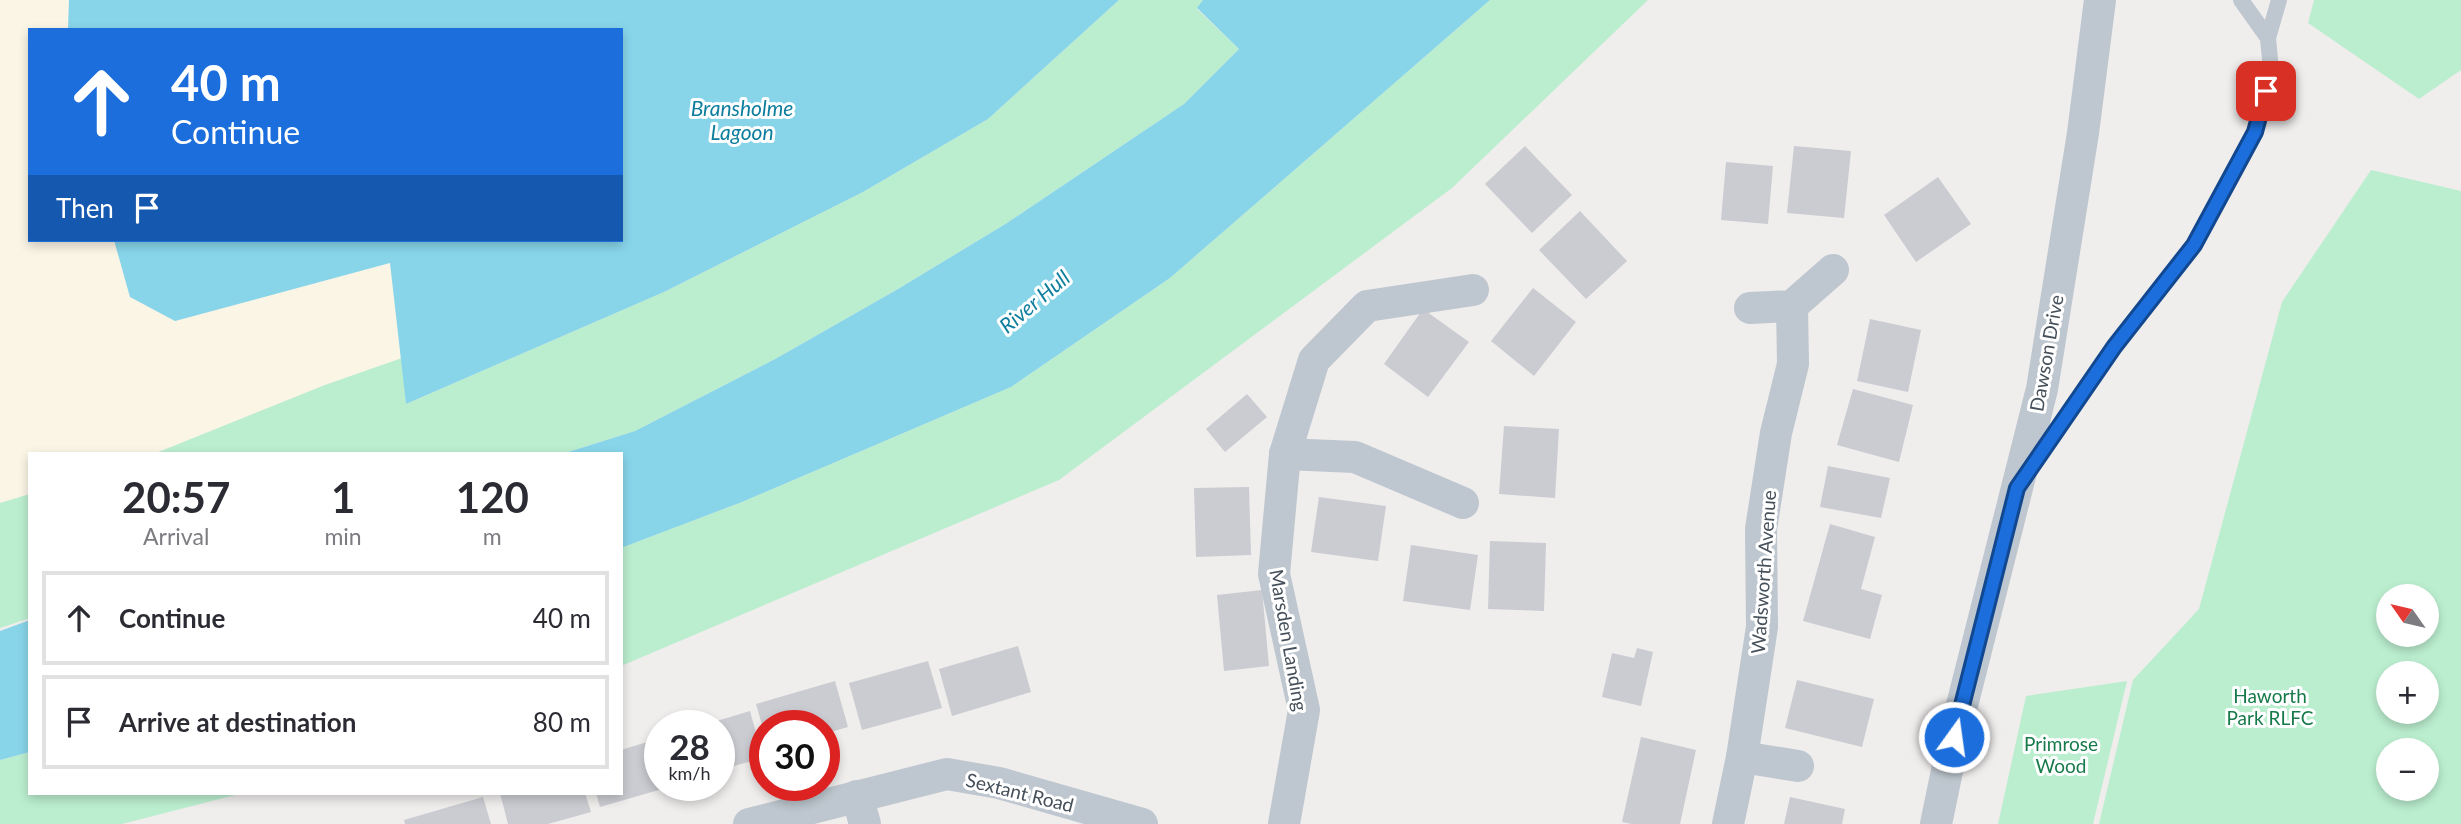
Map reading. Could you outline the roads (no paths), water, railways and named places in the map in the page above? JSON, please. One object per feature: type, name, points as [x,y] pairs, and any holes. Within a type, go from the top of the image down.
[{"type":"street","name":"Dawson Drive","points":[[1936,824],[1954,737],[2042,388],[2083,133],[2100,0]]},
{"type":"street","points":[[1750,307],[1792,306],[1833,270]]},
{"type":"street","name":"Marsden Landing","points":[[1284,824],[1304,710],[1274,574],[1285,454],[1314,360],[1367,306],[1473,290]]},
{"type":"street","name":"Wadsworth Avenue","points":[[1728,824],[1742,757],[1762,627],[1761,529],[1776,433],[1793,364],[1792,306]]},
{"type":"street","points":[[1285,454],[1355,457],[1462,503]]},
{"type":"street","points":[[1742,757],[1798,766]]},
{"type":"street","name":"Sextant Road","points":[[749,824],[861,810],[947,774],[999,783],[1142,824]]},
{"type":"lane","points":[[2241,0],[2268,38]]},
{"type":"lane","points":[[2017,488],[2114,347],[2194,245],[2255,132],[2271,70],[2268,38],[2279,0]]},
{"type":"water","name":"Bransholme Lagoon","points":[[69,0],[1119,0],[988,119],[863,192],[664,292],[406,404],[390,263],[175,321],[130,297],[115,242],[623,242],[623,28],[68,28]]},
{"type":"water","name":"River Hull","points":[[1203,0],[1490,0],[1170,278],[1011,387],[742,502],[623,547],[623,452],[568,452],[635,431],[777,358],[1007,223],[1184,104],[1239,49],[1197,8]]},
{"type":"water","points":[[28,621],[28,753],[0,760],[0,631]]},
{"type":"park label","name":"Haworth Park RLFC","points":[[2270,706]]},
{"type":"park label","name":"Primrose Wood","points":[[2061,754]]}]
